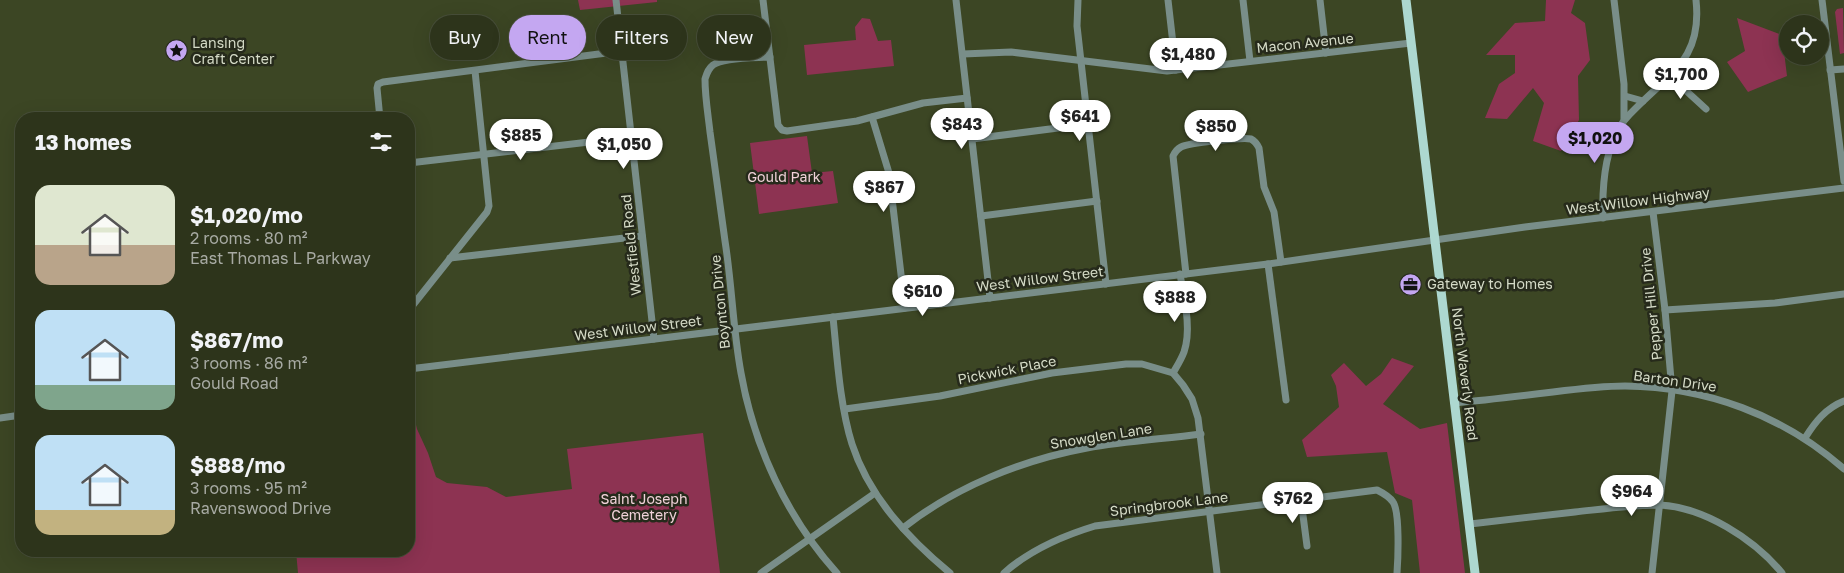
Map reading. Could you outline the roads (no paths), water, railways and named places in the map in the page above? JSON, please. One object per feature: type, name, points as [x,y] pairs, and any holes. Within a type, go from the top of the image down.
[{"type":"main road","name":"North Waverly Road","points":[[1406,0],[1475,573]]},
{"type":"street","name":"Westfield Road","points":[[616,0],[618,15]]},
{"type":"street","points":[[763,0],[765,15]]},
{"type":"street","points":[[956,0],[990,298]]},
{"type":"street","points":[[1078,0],[1077,26],[1106,284]]},
{"type":"street","points":[[1168,0],[1176,70]]},
{"type":"street","points":[[1243,0],[1250,61]]},
{"type":"street","points":[[1320,0],[1326,53]]},
{"type":"street","points":[[1614,0],[1625,96],[1624,120]]},
{"type":"street","points":[[1603,218],[1605,168],[1618,130],[1624,120],[1670,76],[1688,53],[1694,40],[1697,18],[1696,0]]},
{"type":"street","points":[[1822,0],[1844,181]]},
{"type":"street","name":"Macon Avenue","points":[[962,54],[1011,52],[1155,70],[1176,70],[1411,43]]},
{"type":"street","points":[[379,112],[377,88],[378,84],[383,82],[596,54]]},
{"type":"street","name":"Westfield Road","points":[[623,60],[654,339]]},
{"type":"street","name":"Boynton Drive","points":[[737,60],[720,62],[712,66],[705,79],[716,184],[726,243],[735,329],[745,394],[764,455],[782,494],[810,539],[837,573]]},
{"type":"street","points":[[770,60],[778,125],[782,130],[787,131],[844,124],[923,103],[967,98]]},
{"type":"street","points":[[1830,70],[1844,69]]},
{"type":"street","points":[[415,302],[487,212],[489,206],[475,71]]},
{"type":"street","points":[[1670,76],[1706,109]]},
{"type":"street","points":[[1625,96],[1643,102]]},
{"type":"street","points":[[872,117],[889,173],[905,308]]},
{"type":"street","points":[[972,139],[1089,124]]},
{"type":"street","points":[[415,163],[632,136]]},
{"type":"street","points":[[1217,573],[1201,434],[1196,408],[1183,385],[1173,373],[1184,351],[1187,338],[1173,164],[1173,156],[1180,147],[1188,144],[1238,139],[1252,140],[1259,148],[1264,187],[1274,212],[1281,262]]},
{"type":"street","name":"West Willow Highway","points":[[1435,240],[1844,188]]},
{"type":"street","points":[[981,216],[1097,201]]},
{"type":"street","name":"Pepper Hill Drive","points":[[1652,573],[1672,391],[1666,310],[1653,212]]},
{"type":"street","points":[[450,258],[642,236]]},
{"type":"street","name":"West Willow Street","points":[[415,368],[1268,264],[1435,240]]},
{"type":"street","points":[[1268,264],[1286,400]]},
{"type":"street","points":[[1666,310],[1775,303],[1844,294]]},
{"type":"street","points":[[833,317],[845,409],[853,445],[875,493],[889,512],[920,546],[950,573]]},
{"type":"street","name":"Pickwick Place","points":[[845,409],[940,396],[1052,373],[1126,364],[1142,364],[1173,373]]},
{"type":"street","name":"Barton Drive","points":[[1454,403],[1606,387],[1651,388],[1695,394],[1730,403],[1767,417],[1805,438],[1844,469]]},
{"type":"street","points":[[1805,438],[1821,416],[1844,401]]},
{"type":"street","points":[[0,418],[15,416]]},
{"type":"street","name":"Snowglen Lane","points":[[903,528],[951,496],[1015,467],[1085,448],[1201,434]]},
{"type":"street","name":"Springbrook Lane","points":[[1004,573],[1027,556],[1068,534],[1095,526],[1378,490],[1394,502],[1397,512],[1397,573]]},
{"type":"street","points":[[761,573],[875,493]]},
{"type":"street","points":[[1301,500],[1307,546]]},
{"type":"street","points":[[1470,524],[1628,506],[1660,505],[1710,519],[1737,532],[1760,550],[1782,573]]},
{"type":"place","name":"Lansing Craft Center","points":[[176,51]]},
{"type":"place","name":"Gateway to Homes","points":[[1411,284]]},
{"type":"park label","name":"Gould Park","points":[[784,177]]},
{"type":"park label","name":"Saint Joseph Cemetery","points":[[644,508]]}]
